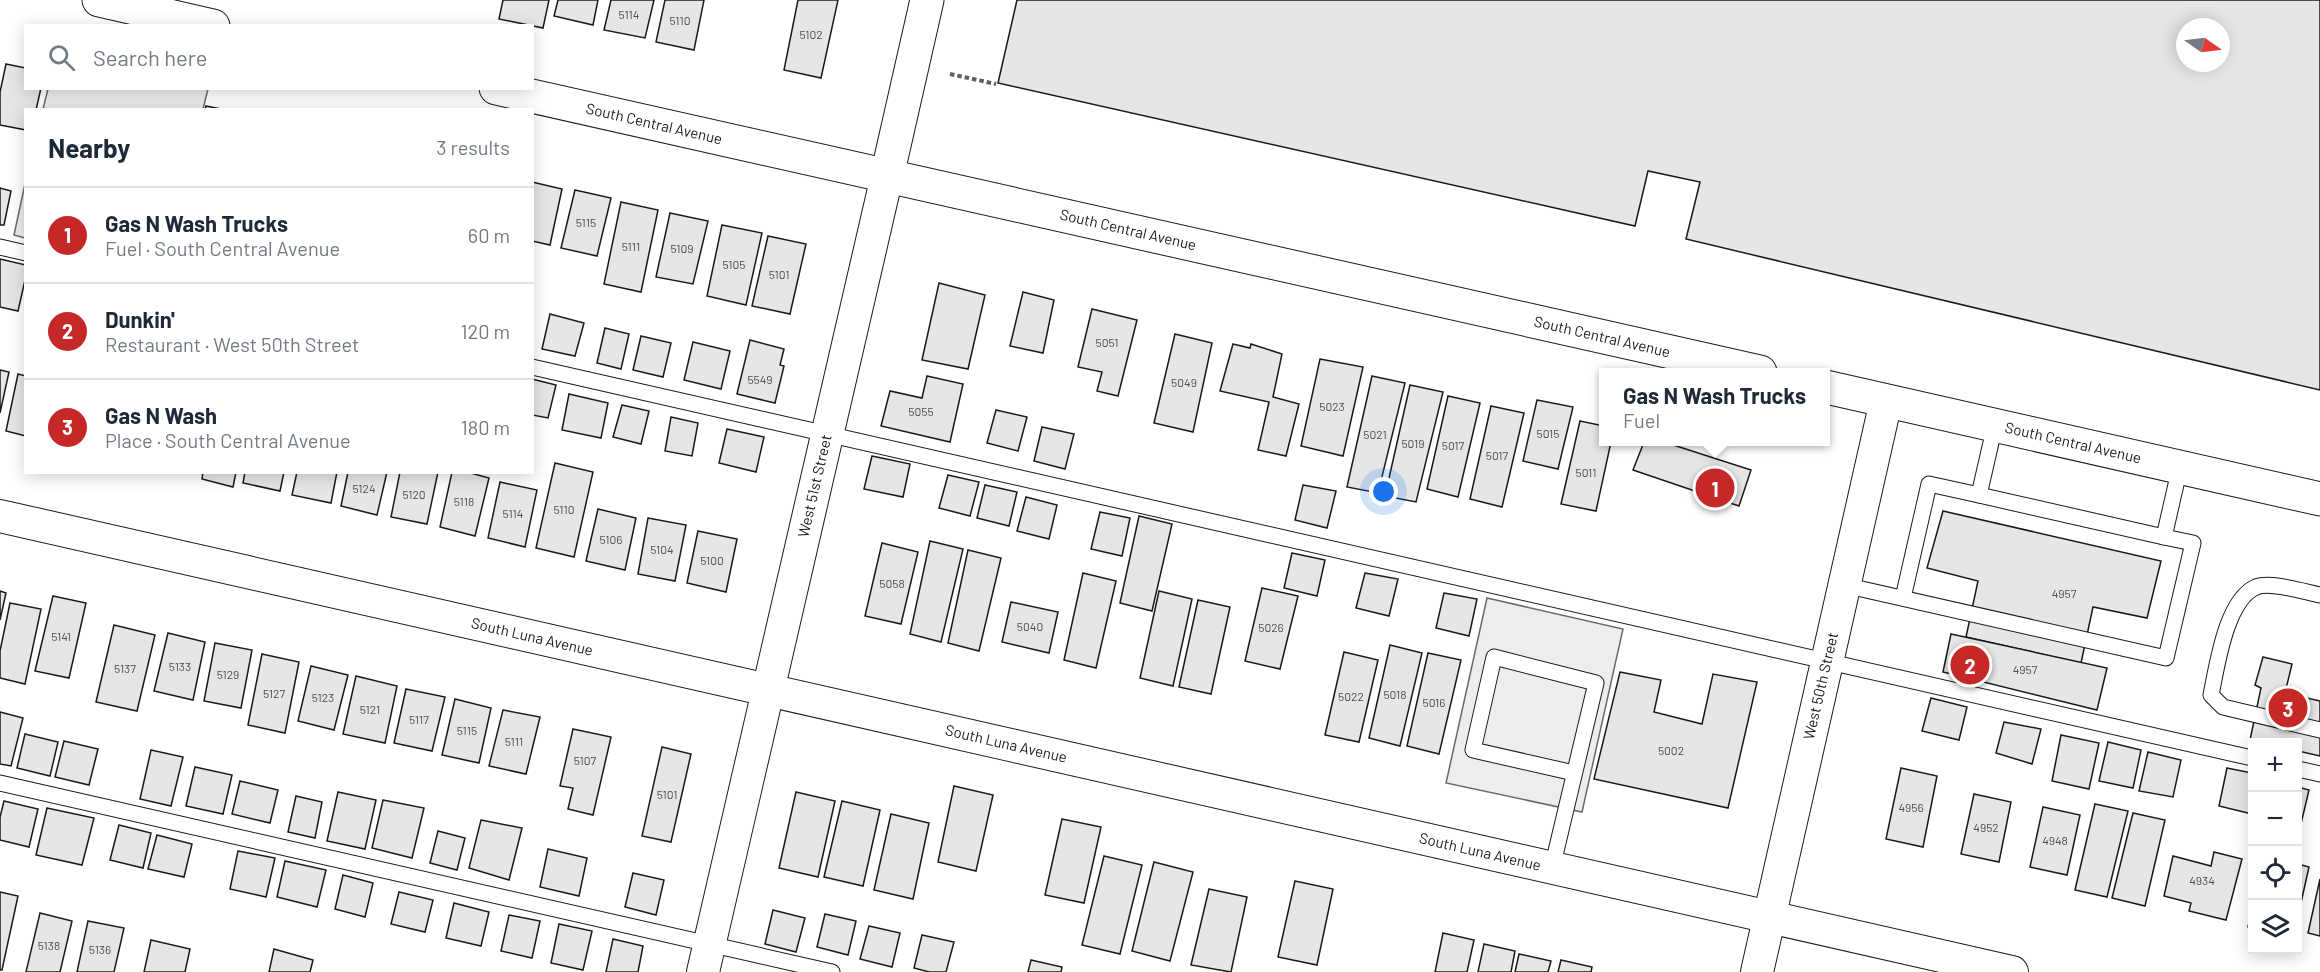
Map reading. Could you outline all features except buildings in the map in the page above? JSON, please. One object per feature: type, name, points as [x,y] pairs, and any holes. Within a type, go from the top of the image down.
[{"type":"main road","points":[[99,0],[204,24]]},
{"type":"main road","name":"West 51st Street","points":[[887,176],[927,0]]},
{"type":"main road","name":"South Central Avenue","points":[[505,90],[1742,368]]},
{"type":"main road","name":"South Central Avenue","points":[[1830,388],[2320,499]]},
{"type":"street","name":"West 51st Street","points":[[706,958],[887,176]]},
{"type":"street","name":"West 50th Street","points":[[1757,972],[1886,401]]},
{"type":"street","name":"South Luna Avenue","points":[[0,516],[2012,972]]},
{"type":"lane","points":[[0,247],[24,253]]},
{"type":"lane","points":[[534,367],[2248,757]]},
{"type":"lane","points":[[1979,495],[1995,426]]},
{"type":"lane","points":[[2164,537],[2180,467]]},
{"type":"lane","points":[[1844,585],[2166,658],[2193,543],[1929,484],[1903,598]]},
{"type":"lane","points":[[2320,595],[2277,586],[2257,587],[2241,601],[2226,628],[2211,695],[2223,707],[2320,730]]},
{"type":"lane","points":[[1552,868],[1596,683],[1494,657],[1473,750],[1574,773]]},
{"type":"lane","points":[[2302,769],[2320,774]]},
{"type":"lane","points":[[0,783],[706,958],[832,972]]},
{"type":"path","points":[[950,74],[996,84]]},
{"type":"shaded area","points":[[48,90],[208,90],[203,108],[43,108]]},
{"type":"shaded area","points":[[24,189],[24,238],[14,235]]},
{"type":"shaded area","points":[[1487,598],[1623,629],[1582,812],[1446,783]]},
{"type":"place","name":"Gas N Wash Trucks","points":[[1715,488]]},
{"type":"place","name":"Dunkin'","points":[[1970,665]]},
{"type":"place","name":"Gas N Wash","points":[[2288,708]]}]
